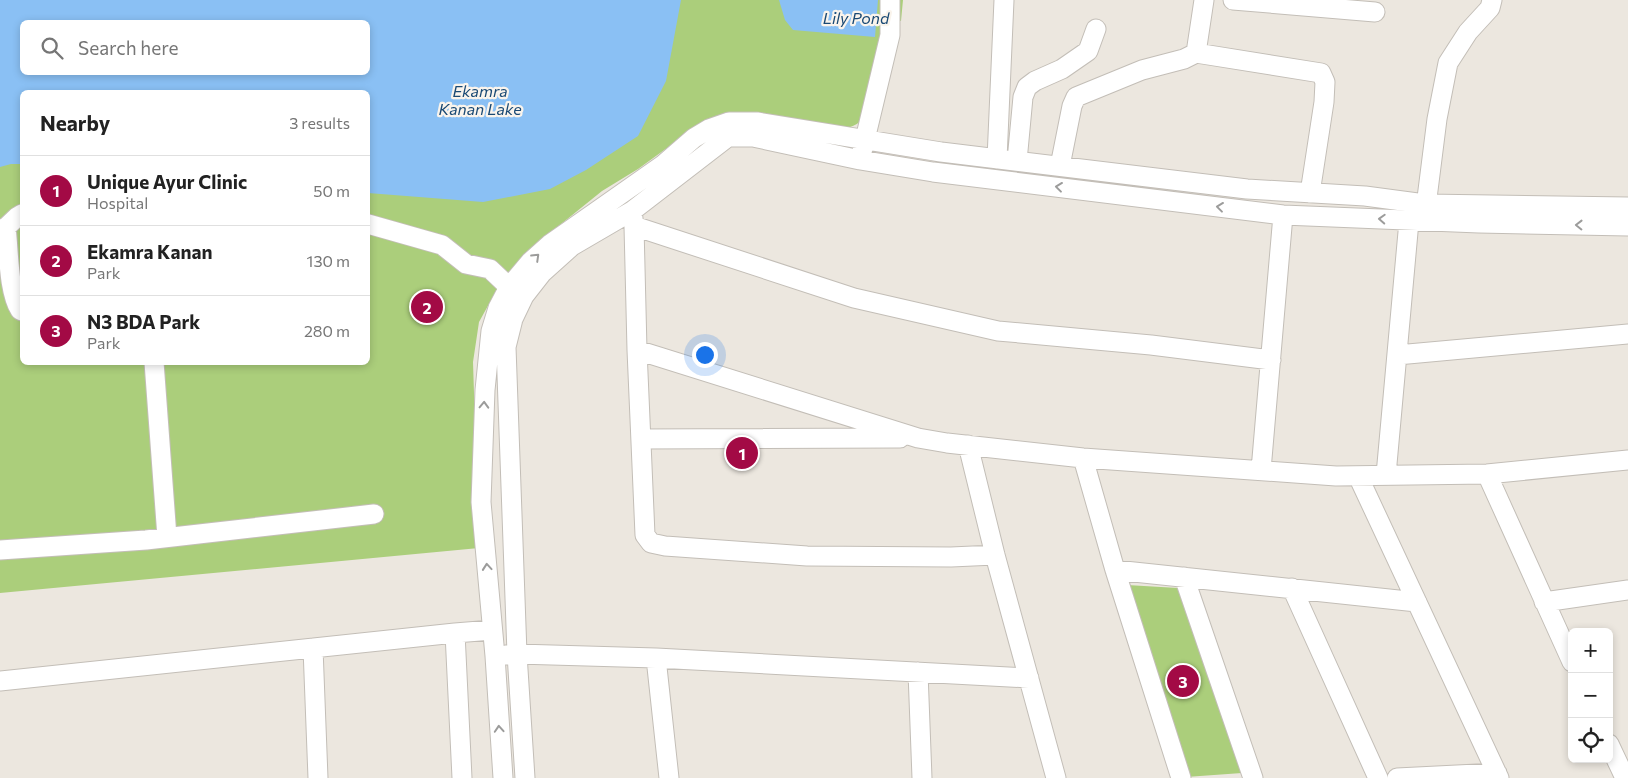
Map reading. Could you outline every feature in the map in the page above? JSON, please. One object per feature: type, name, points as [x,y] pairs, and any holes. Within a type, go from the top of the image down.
[{"type":"street","points":[[860,160],[890,35],[890,0]]},
{"type":"street","points":[[998,159],[1004,0]]},
{"type":"street","points":[[1196,53],[1204,0]]},
{"type":"street","points":[[1234,0],[1375,12]]},
{"type":"street","points":[[1386,475],[1396,355],[1448,63],[1468,32],[1490,8],[1492,0]]},
{"type":"street","points":[[1018,161],[1023,97],[1027,87],[1035,81],[1062,69],[1088,51],[1096,29]]},
{"type":"street","points":[[1060,166],[1072,106],[1076,98],[1142,70],[1184,60],[1196,53],[1321,73],[1325,82],[1324,102],[1310,193]]},
{"type":"street","points":[[503,778],[495,656],[481,502],[485,390],[491,331],[498,308],[509,287],[531,260],[550,244],[664,164],[694,138],[709,129],[729,122],[758,122],[941,152],[998,159],[1247,189],[1366,196],[1420,215],[1628,226]]},
{"type":"street","points":[[525,778],[517,654],[506,347],[513,320],[524,296],[542,273],[572,246],[633,218],[728,137],[753,137],[860,160],[933,172],[1283,215],[1420,215],[1628,207]]},
{"type":"street","points":[[1262,470],[1283,215]]},
{"type":"street","points":[[20,216],[3,230],[15,303],[20,310]]},
{"type":"street","points":[[633,218],[645,535],[651,543],[665,546],[807,556],[951,557],[995,554]]},
{"type":"street","points":[[633,218],[854,298],[998,331],[1151,345],[1271,360]]},
{"type":"street","points":[[370,225],[442,245],[466,264],[490,269],[509,287]]},
{"type":"street","points":[[1396,355],[1628,334]]},
{"type":"street","points":[[637,350],[918,438]]},
{"type":"street","points":[[154,365],[168,538]]},
{"type":"street","points":[[641,439],[918,438],[1083,458],[1336,476],[1487,474],[1628,460]]},
{"type":"street","points":[[968,445],[995,554],[1056,778]]},
{"type":"street","points":[[1083,458],[1115,570],[1180,778]]},
{"type":"street","points":[[1487,474],[1568,653]]},
{"type":"street","points":[[1358,476],[1498,775],[1397,778]]},
{"type":"street","points":[[0,550],[168,538],[374,514]]},
{"type":"street","points":[[1115,570],[1417,602]]},
{"type":"street","points":[[1184,577],[1253,778]]},
{"type":"street","points":[[1292,588],[1378,778]]},
{"type":"street","points":[[1544,602],[1628,590]]},
{"type":"street","points":[[0,682],[492,630]]},
{"type":"street","points":[[456,633],[462,778]]},
{"type":"street","points":[[312,648],[318,778]]},
{"type":"street","points":[[495,656],[517,654],[656,658],[1029,678]]},
{"type":"street","points":[[656,658],[669,778]]},
{"type":"street","points":[[918,672],[922,778]]},
{"type":"street","points":[[1613,752],[1625,778]]},
{"type":"green space","points":[[0,0],[903,0],[901,21],[883,17],[870,100],[860,122],[834,131],[689,132],[638,169],[602,191],[545,237],[495,293],[479,322],[473,362],[479,548],[0,593]]},
{"type":"green space","points":[[1127,585],[1178,588],[1242,773],[1186,777]]},
{"type":"water","name":"Ekamra Kanan Lake","points":[[0,0],[681,0],[666,81],[638,136],[586,170],[550,189],[483,202],[370,193],[370,90],[20,90],[20,164],[0,167]]},
{"type":"water","name":"Lily Pond","points":[[779,0],[878,0],[875,37],[793,30],[785,20]]},
{"type":"place","name":"Ekamra Kanan","points":[[427,307]]},
{"type":"place","name":"Unique Ayur Clinic","points":[[742,453]]},
{"type":"place","name":"N3 BDA Park","points":[[1183,681]]}]
